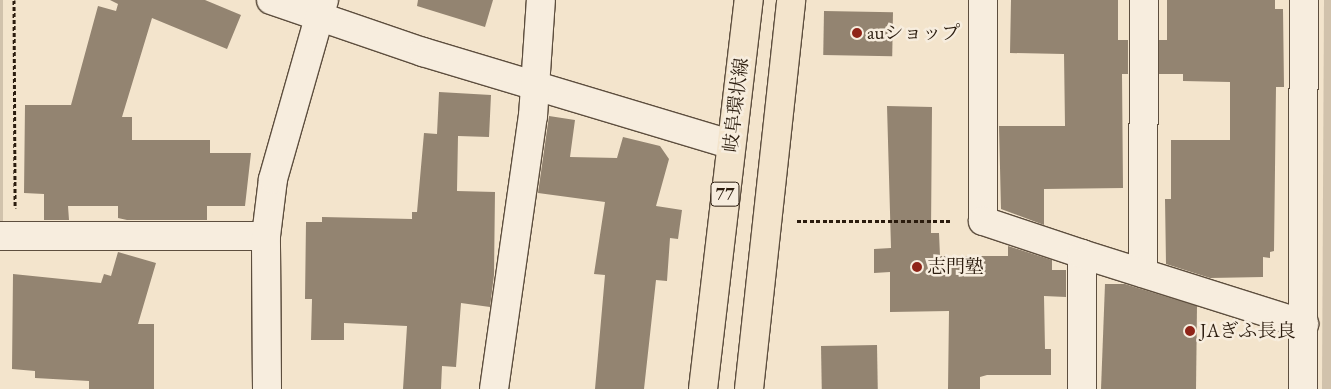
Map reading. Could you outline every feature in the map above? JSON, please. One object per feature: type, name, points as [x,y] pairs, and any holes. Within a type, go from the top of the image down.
[{"type":"main road","name":"岐阜環状線","points":[[703,389],[730,144],[749,0]]},
{"type":"main road","name":"77","points":[[748,389],[791,0]]},
{"type":"street","points":[[271,0],[322,7],[423,52],[730,144]]},
{"type":"street","points":[[494,389],[534,85],[541,0]]},
{"type":"street","points":[[983,0],[983,221],[1304,324]]},
{"type":"street","points":[[1144,0],[1144,273]]},
{"type":"street","points":[[1303,389],[1304,0]]},
{"type":"street","points":[[267,389],[266,236],[273,179],[322,7]]},
{"type":"street","points":[[7,236],[266,236]]},
{"type":"street","points":[[1082,254],[1082,389]]},
{"type":"path","points":[[7,236],[14,0]]},
{"type":"path","points":[[796,221],[983,221]]},
{"type":"shaded area","points":[[0,0],[3,0],[3,221],[0,221]]},
{"type":"shaded area","points":[[1324,0],[1331,0],[1331,389],[1322,389]]},
{"type":"building","points":[[110,0],[205,0],[241,15],[227,49],[152,18],[122,117],[132,117],[132,140],[210,140],[210,153],[251,153],[245,206],[207,206],[207,220],[127,220],[118,218],[118,206],[68,206],[69,220],[44,220],[44,194],[24,193],[25,105],[71,105],[98,6],[116,11],[118,4]]},
{"type":"building","points":[[418,0],[493,0],[485,27],[417,6]]},
{"type":"building","points":[[1011,0],[1118,0],[1118,40],[1128,40],[1128,74],[1122,74],[1123,188],[1044,189],[1044,225],[1001,209],[999,126],[1065,126],[1064,54],[1010,53]]},
{"type":"building","points":[[1167,0],[1275,0],[1275,9],[1283,9],[1284,87],[1276,87],[1274,251],[1270,252],[1270,258],[1263,257],[1263,277],[1210,278],[1166,264],[1165,199],[1171,199],[1171,140],[1230,140],[1230,82],[1183,81],[1183,74],[1159,74],[1159,40],[1167,40]]},
{"type":"building","name":"auショップ","points":[[824,11],[893,12],[892,56],[823,55]]},
{"type":"building","points":[[439,92],[491,95],[489,137],[458,136],[457,191],[495,192],[494,275],[490,307],[461,303],[456,367],[442,366],[441,389],[403,389],[407,326],[344,323],[344,340],[311,340],[312,299],[305,299],[306,222],[322,222],[322,217],[412,219],[412,212],[417,212],[424,133],[437,134]]},
{"type":"building","points":[[887,106],[932,107],[931,233],[939,233],[940,256],[1008,256],[1008,246],[1052,260],[1052,270],[1066,270],[1066,297],[1044,296],[1045,349],[1051,349],[1051,375],[987,375],[980,377],[980,389],[948,389],[949,311],[890,312],[890,272],[874,273],[874,249],[891,248]]},
{"type":"building","points":[[549,116],[575,120],[570,157],[617,158],[623,137],[660,146],[669,159],[656,206],[682,210],[678,239],[670,238],[667,281],[656,280],[644,389],[595,389],[605,275],[594,274],[605,202],[538,193]]},
{"type":"building","points":[[118,252],[156,263],[138,324],[154,324],[154,389],[89,389],[89,381],[35,378],[35,371],[12,369],[13,274],[101,283],[104,274],[111,276]]},
{"type":"building","points":[[1105,284],[1125,284],[1197,306],[1196,389],[1101,389]]},
{"type":"building","points":[[877,345],[878,389],[822,389],[821,346]]},
{"type":"place","name":"auショップ","points":[[857,33]]},
{"type":"place","name":"志門塾","points":[[917,267]]},
{"type":"place","name":"JAぎふ長良","points":[[1190,331]]}]
